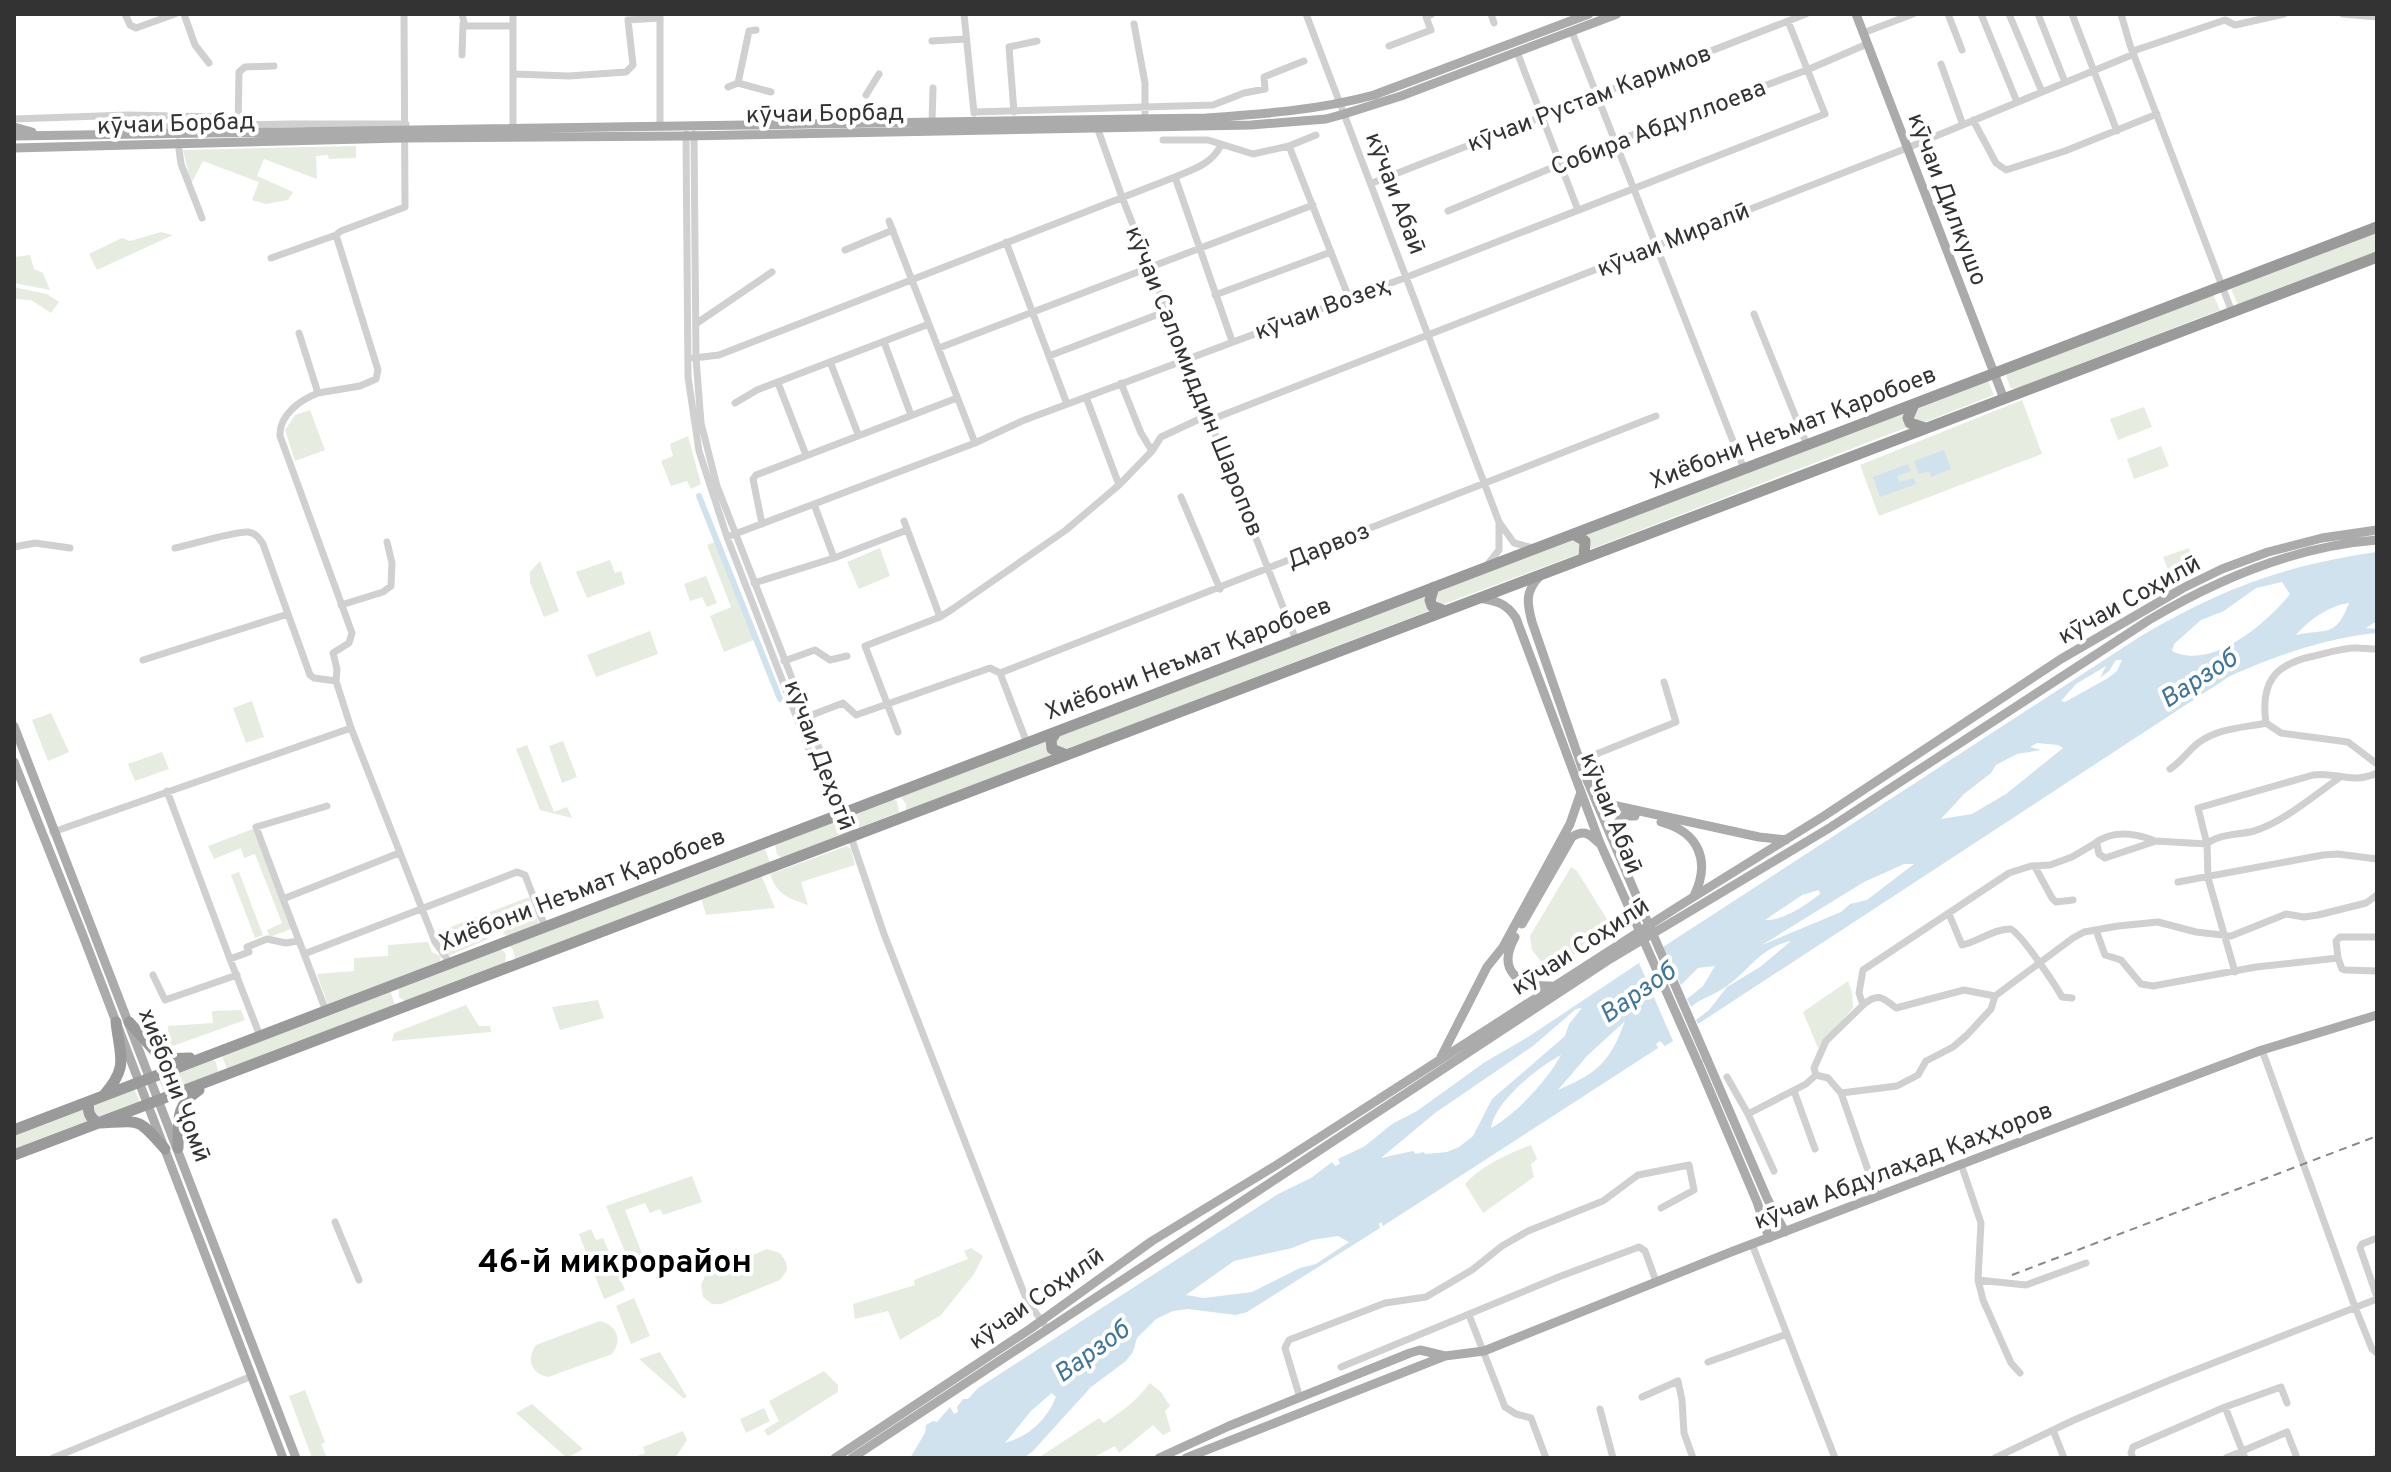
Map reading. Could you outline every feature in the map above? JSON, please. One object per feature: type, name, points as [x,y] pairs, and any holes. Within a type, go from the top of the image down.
[{"type":"highway","name":"Хиёбони Неъмат Қаробоев","points":[[14,1130],[2377,227]]},
{"type":"highway","name":"Хиёбони Неъмат Қаробоев","points":[[14,1155],[2377,257]]},
{"type":"highway","points":[[1914,404],[1908,418],[1910,423],[1925,428]]},
{"type":"highway","points":[[1573,534],[1587,545],[1584,558]]},
{"type":"highway","points":[[1434,587],[1430,600],[1432,606],[1445,611]]},
{"type":"highway","points":[[1056,732],[1051,740],[1052,749],[1067,755]]},
{"type":"highway","points":[[887,796],[901,802],[900,817]]},
{"type":"highway","points":[[772,840],[769,855],[774,861],[784,862]]},
{"type":"highway","points":[[496,945],[504,947],[510,956],[508,966],[501,970]]},
{"type":"highway","points":[[404,981],[398,987],[397,997],[403,1003],[412,1004]]},
{"type":"highway","points":[[103,1096],[120,1074],[116,1022]]},
{"type":"highway","points":[[129,1022],[162,1059],[208,1056],[220,1059],[223,1066],[216,1078],[182,1104],[178,1148]]},
{"type":"highway","points":[[89,1102],[91,1117],[99,1123],[132,1121],[143,1124],[165,1149]]},
{"type":"main road","name":"кӯчаи Борбад","points":[[513,134],[660,127],[690,132],[1015,122],[1218,128],[1326,119],[1342,109],[1589,14]]},
{"type":"main road","name":"кӯчаи Борбад","points":[[14,136],[238,130],[513,134],[1097,125],[1144,114],[1206,118],[1342,109],[1517,52],[1617,14]]},
{"type":"main road","name":"кӯчаи Дилкушо","points":[[1856,14],[2004,399]]},
{"type":"main road","points":[[14,127],[43,136]]},
{"type":"main road","name":"кӯчаи Борбад","points":[[14,148],[405,131]]},
{"type":"main road","points":[[14,156],[28,148]]},
{"type":"main road","name":"кӯчаи Соҳилӣ","points":[[1044,1324],[1133,1253],[1786,840],[2061,659],[2183,588],[2222,569],[2268,552],[2322,538],[2377,530]]},
{"type":"main road","name":"кӯчаи Соҳилӣ","points":[[835,1458],[1142,1265],[1607,961],[1831,827],[2136,628],[2199,591],[2269,563],[2324,548],[2377,540]]},
{"type":"main road","name":"кӯчаи Абаӣ","points":[[1541,574],[1528,591],[1527,603],[1579,761],[1600,843],[1640,919]]},
{"type":"main road","name":"кӯчаи Абаӣ","points":[[1479,598],[1500,601],[1516,618],[1586,792],[1611,841],[1640,919],[1703,1061],[1785,1232]]},
{"type":"main road","points":[[1961,724],[1959,730],[1969,736]]},
{"type":"main road","name":"хиёбони Ҷомӣ","points":[[14,726],[151,1077],[165,1149],[283,1458]]},
{"type":"main road","points":[[1936,741],[1943,753]]},
{"type":"main road","name":"хиёбони Ҷомӣ","points":[[14,762],[139,1083],[154,1102],[178,1148],[296,1458]]},
{"type":"main road","points":[[1439,1060],[1487,967],[1503,947],[1586,792],[1617,806],[1786,840]]},
{"type":"main road","points":[[1611,841],[1617,822],[1626,814],[1677,826],[1692,840],[1703,867],[1703,875],[1693,897]]},
{"type":"main road","points":[[1555,986],[1533,987],[1520,981],[1511,971],[1508,959],[1511,944],[1572,837],[1580,832],[1587,833],[1600,843]]},
{"type":"main road","name":"кӯчаи Абдулаҳад Қаҳҳоров","points":[[1186,1458],[1445,1356],[1484,1351],[1656,1281],[2262,1050],[2377,1015]]},
{"type":"main road","name":"кӯчаи Абаӣ","points":[[1703,1061],[1769,1238]]},
{"type":"main road","points":[[203,1248],[214,1244]]},
{"type":"main road","points":[[1133,1253],[1142,1265]]},
{"type":"main road","points":[[213,1273],[224,1269]]},
{"type":"main road","points":[[852,1458],[1044,1324]]},
{"type":"main road","name":"кӯчаи Абдулаҳад Қаҳҳоров","points":[[1159,1458],[1420,1350],[1445,1356]]},
{"type":"street","points":[[125,14],[130,25],[136,28],[175,14]]},
{"type":"street","points":[[184,14],[195,45],[209,63]]},
{"type":"street","points":[[271,258],[405,207],[404,14]]},
{"type":"street","points":[[462,14],[462,55]]},
{"type":"street","points":[[513,14],[513,134]]},
{"type":"street","points":[[964,14],[975,123]]},
{"type":"street","name":"кӯчаи Абаӣ","points":[[1306,14],[1499,522],[1514,543],[1535,549]]},
{"type":"street","points":[[1389,46],[1431,30],[1426,17],[1432,14]]},
{"type":"street","points":[[1491,14],[1494,23]]},
{"type":"street","points":[[1557,14],[1562,25]]},
{"type":"street","name":"кӯчаи Рустам Каримов","points":[[1372,183],[1806,14]]},
{"type":"street","points":[[1863,33],[1897,17],[1913,14]]},
{"type":"street","points":[[1948,14],[1962,50]]},
{"type":"street","points":[[1981,14],[2017,102]]},
{"type":"street","points":[[2009,14],[2042,92]]},
{"type":"street","points":[[2038,14],[2065,82]]},
{"type":"street","points":[[2072,14],[2117,131]]},
{"type":"street","points":[[2121,14],[2232,312]]},
{"type":"street","name":"кӯчаи Миралӣ","points":[[887,703],[865,646],[940,617],[1066,530],[1119,485],[1152,451],[1161,437],[1907,148],[2133,53],[2225,20],[2235,25],[2284,14]]},
{"type":"street","points":[[2343,14],[2377,17]]},
{"type":"street","points":[[514,74],[569,76],[626,72],[633,65],[628,16],[660,16],[660,127]]},
{"type":"street","name":"кӯчаи Возеҳ","points":[[731,535],[1825,114],[1788,21]]},
{"type":"street","points":[[463,24],[513,26]]},
{"type":"street","points":[[1134,24],[1145,83],[1144,114]]},
{"type":"street","points":[[738,83],[749,31],[756,30]]},
{"type":"street","points":[[1572,32],[1744,469]]},
{"type":"street","points":[[932,41],[966,39]]},
{"type":"street","points":[[1015,122],[1009,47],[1037,41]]},
{"type":"street","name":"Собира Абдуллоева","points":[[1448,211],[1616,141],[1807,70],[1867,44]]},
{"type":"street","points":[[1517,52],[1578,210]]},
{"type":"street","points":[[974,112],[1144,114],[1213,105],[1265,89],[1264,77],[1304,61]]},
{"type":"street","points":[[1941,64],[1963,125]]},
{"type":"street","points":[[111,118],[118,128],[238,130],[239,72],[245,67],[274,66]]},
{"type":"street","points":[[866,95],[879,74]]},
{"type":"street","points":[[728,87],[738,83],[771,92]]},
{"type":"street","points":[[932,123],[933,88]]},
{"type":"street","points":[[1973,120],[1996,163],[2006,170],[2157,114]]},
{"type":"street","points":[[14,119],[111,118],[128,115],[221,117]]},
{"type":"street","name":"кӯчаи Саломиддин Шаропов","points":[[1097,125],[1149,267],[1296,640]]},
{"type":"street","name":"кӯчаи Деҳотӣ","points":[[690,132],[697,323],[692,358]]},
{"type":"street","name":"кӯчаи Деҳотӣ","points":[[690,132],[694,426],[705,474],[851,839],[884,934],[1027,1301],[1044,1324]]},
{"type":"street","points":[[1163,140],[1208,140],[1253,154],[1289,146],[1316,135]]},
{"type":"street","points":[[178,142],[181,164],[202,218]]},
{"type":"street","points":[[692,358],[719,355],[1175,177],[1207,163],[1221,145]]},
{"type":"street","points":[[1289,146],[1349,298]]},
{"type":"street","points":[[1175,177],[1232,341]]},
{"type":"street","points":[[939,348],[1313,205]]},
{"type":"street","points":[[889,221],[975,443]]},
{"type":"street","points":[[845,250],[893,230]]},
{"type":"street","points":[[336,235],[378,374],[373,382],[318,393],[296,404],[282,422],[280,436],[353,636],[349,643],[333,653],[336,681],[351,728],[421,910],[435,942],[450,963]]},
{"type":"street","points":[[1006,242],[1067,404]]},
{"type":"street","points":[[1215,295],[1331,252]]},
{"type":"street","points":[[697,323],[772,272]]},
{"type":"street","points":[[1049,356],[1167,311]]},
{"type":"street","points":[[1754,314],[1807,445]]},
{"type":"street","points":[[735,403],[757,390],[929,324]]},
{"type":"street","points":[[299,333],[318,393]]},
{"type":"street","points":[[884,342],[911,415]]},
{"type":"street","points":[[831,364],[858,434]]},
{"type":"street","points":[[778,383],[806,455]]},
{"type":"street","points":[[1121,383],[1141,433],[1152,451]]},
{"type":"street","points":[[1086,397],[1119,485]]},
{"type":"street","points":[[762,524],[754,476],[957,398]]},
{"type":"street","name":"Дарвоз","points":[[802,718],[843,703],[856,715],[990,668],[1000,673],[1656,416]]},
{"type":"street","points":[[1181,497],[1220,589]]},
{"type":"street","points":[[814,504],[834,558]]},
{"type":"street","points":[[904,521],[940,617]]},
{"type":"street","points":[[1482,569],[1499,550],[1499,522]]},
{"type":"street","points":[[754,583],[834,558],[907,530]]},
{"type":"street","points":[[175,548],[246,532],[257,536],[263,544],[310,675],[336,681]]},
{"type":"street","name":"кӯчаи Деҳотӣ","points":[[731,535],[754,583],[802,718]]},
{"type":"street","points":[[341,605],[383,592],[391,586],[392,563],[387,542]]},
{"type":"street","points":[[14,547],[35,543],[70,548]]},
{"type":"street","points":[[143,660],[288,614]]},
{"type":"street","points":[[2266,723],[2267,690],[2275,671],[2284,664],[2302,657],[2356,647],[2377,649]]},
{"type":"street","points":[[784,661],[815,650],[830,660],[847,656]]},
{"type":"street","points":[[1000,673],[1027,743]]},
{"type":"street","points":[[1579,761],[1676,722],[1664,682]]},
{"type":"street","points":[[887,703],[898,732]]},
{"type":"street","points":[[2170,769],[2212,734],[2266,723],[2281,733],[2348,742],[2377,764]]},
{"type":"street","points":[[43,836],[351,728]]},
{"type":"street","points":[[2235,972],[2208,878],[2207,844],[2198,808],[2320,773],[2339,778],[2368,778],[2377,773]]},
{"type":"street","points":[[1863,1005],[1859,993],[1863,970],[2009,873],[2072,857],[2098,840],[2121,834],[2135,834],[2156,841],[2207,844],[2214,838],[2235,836],[2265,827],[2339,778]]},
{"type":"street","points":[[167,791],[260,1036]]},
{"type":"street","points":[[326,1011],[256,827],[327,806]]},
{"type":"street","points":[[2094,844],[2105,858],[2156,841]]},
{"type":"street","points":[[283,899],[399,853]]},
{"type":"street","points":[[2178,882],[2323,855],[2377,859]]},
{"type":"street","points":[[2035,867],[2056,902],[2073,900]]},
{"type":"street","points":[[304,954],[521,872],[545,927]]},
{"type":"street","points":[[1841,1093],[1897,1086],[1918,1075],[1926,1061],[1953,1047],[1967,1035],[1991,1009],[1995,996],[2078,935],[2158,922],[2196,932],[2234,935],[2286,914],[2304,917],[2318,915],[2366,903],[2377,895]]},
{"type":"street","points":[[1949,914],[1962,945],[2012,929],[2017,931],[2062,997],[2072,998]]},
{"type":"street","points":[[2096,930],[2105,955],[2121,960],[2141,984],[2165,985],[2338,958]]},
{"type":"street","points":[[2377,937],[2340,937],[2336,941],[2342,969],[2377,971]]},
{"type":"street","points":[[230,959],[249,952],[247,947],[267,939],[286,943],[298,941]]},
{"type":"street","points":[[153,975],[165,1000],[237,975]]},
{"type":"street","points":[[1816,1075],[1815,1063],[1821,1049],[1863,1005],[1880,997],[1886,998],[1896,1008],[1964,990],[1995,996]]},
{"type":"street","points":[[2262,1050],[2377,1362]]},
{"type":"street","points":[[1816,1075],[1828,1078],[1841,1093],[1877,1196]]},
{"type":"street","points":[[1748,1114],[1794,1091],[1816,1075]]},
{"type":"street","points":[[1727,1077],[1774,1171]]},
{"type":"street","points":[[1794,1091],[1815,1149]]},
{"type":"street","points":[[1961,1164],[1981,1223],[1978,1280],[1983,1300],[2004,1350],[2020,1373]]},
{"type":"street","points":[[1300,1398],[1285,1348],[1289,1340],[1385,1303],[1426,1297],[1528,1231],[1603,1201],[1638,1175],[1689,1165],[1694,1190],[1661,1208]]},
{"type":"street","points":[[335,1222],[359,1280]]},
{"type":"street","points":[[1996,1458],[2170,1380],[2377,1298],[2360,1248],[2362,1244],[2377,1238]]},
{"type":"street","points":[[1752,1244],[1835,1458]]},
{"type":"street","points":[[1341,1367],[1639,1247],[1645,1251],[1656,1281]]},
{"type":"street","points":[[1978,1280],[2026,1285],[2086,1263]]},
{"type":"street","points":[[1469,1315],[1505,1407],[1531,1418],[1546,1458]]},
{"type":"street","points":[[1708,1362],[1787,1334]]},
{"type":"street","points":[[53,1458],[252,1376]]},
{"type":"street","points":[[1642,1397],[1678,1381],[1684,1433],[1693,1458]]},
{"type":"street","points":[[2133,1458],[2133,1447],[2225,1407],[2281,1387],[2287,1403]]},
{"type":"street","points":[[2225,1407],[2243,1455]]},
{"type":"street","points":[[1600,1409],[1613,1458]]},
{"type":"street","points":[[2053,1430],[2064,1458]]},
{"type":"street","points":[[2226,1458],[2243,1455],[2287,1432],[2297,1458]]},
{"type":"shaded area","points":[[356,146],[356,158],[316,156],[317,179],[264,159],[257,176],[293,192],[288,200],[266,204],[252,200],[259,182],[203,161],[191,184],[183,150]]},
{"type":"shaded area","points":[[161,232],[173,235],[97,270],[89,254],[122,238],[130,241]]},
{"type":"shaded area","points":[[2377,232],[2377,251],[2238,305],[2231,289]]},
{"type":"shaded area","points":[[30,255],[34,269],[43,273],[50,290],[14,283],[14,257]]},
{"type":"shaded area","points":[[14,287],[47,294],[59,302],[51,313],[31,300],[14,299]]},
{"type":"shaded area","points":[[2213,294],[2220,310],[2015,389],[2010,387],[2006,375]]},
{"type":"shaded area","points":[[1988,381],[1994,395],[1922,423],[1914,418],[1915,410]]},
{"type":"shaded area","points":[[2022,400],[2042,454],[1879,516],[1860,465]]},
{"type":"shaded area","points":[[2144,407],[2152,427],[2118,440],[2110,419]]},
{"type":"shaded area","points":[[310,410],[325,450],[295,461],[285,430],[295,415]]},
{"type":"shaded area","points":[[1903,414],[1908,427],[1591,549],[1585,535]]},
{"type":"shaded area","points":[[688,436],[701,484],[691,489],[687,481],[671,486],[661,461],[673,456],[670,444]]},
{"type":"shaded area","points":[[2161,446],[2169,466],[2134,479],[2127,459]]},
{"type":"shaded area","points":[[1574,539],[1581,546],[1581,553],[1441,605],[1435,599],[1437,591]]},
{"type":"shaded area","points":[[720,540],[756,639],[724,652],[710,616],[731,607],[707,545]]},
{"type":"shaded area","points":[[880,548],[890,576],[859,589],[847,562]]},
{"type":"shaded area","points":[[2189,548],[2194,562],[2169,572],[2163,557]]},
{"type":"shaded area","points":[[610,560],[615,573],[621,571],[625,584],[587,598],[576,572]]},
{"type":"shaded area","points":[[540,561],[559,611],[544,617],[530,582],[530,572]]},
{"type":"shaded area","points":[[706,576],[717,603],[707,607],[702,597],[690,601],[684,584]]},
{"type":"shaded area","points":[[1426,596],[1431,610],[1065,750],[1057,748],[1059,736]]},
{"type":"shaded area","points":[[650,631],[658,654],[596,677],[587,655]]},
{"type":"shaded area","points":[[252,701],[264,737],[246,743],[233,708]]},
{"type":"shaded area","points":[[51,713],[69,752],[48,761],[32,720]]},
{"type":"shaded area","points":[[563,741],[577,777],[562,783],[549,746]]},
{"type":"shaded area","points":[[1046,741],[1051,755],[906,810],[900,796]]},
{"type":"shaded area","points":[[527,745],[554,812],[567,807],[572,818],[540,810],[516,749]]},
{"type":"shaded area","points":[[162,752],[169,769],[135,781],[128,764]]},
{"type":"shaded area","points":[[892,799],[897,801],[899,812],[859,828],[854,814]]},
{"type":"shaded area","points":[[835,821],[841,835],[781,858],[777,854],[775,844]]},
{"type":"shaded area","points":[[253,829],[291,929],[270,937],[267,930],[282,923],[255,854],[244,858],[241,848],[214,859],[208,846]]},
{"type":"shaded area","points":[[847,846],[851,849],[855,865],[801,882],[808,905],[784,895],[776,887],[770,874]]},
{"type":"shaded area","points":[[765,849],[770,862],[515,959],[510,946]]},
{"type":"shaded area","points":[[1571,867],[1577,871],[1613,929],[1559,965],[1544,965],[1532,950],[1530,936]]},
{"type":"shaded area","points":[[239,872],[263,935],[255,938],[231,875]]},
{"type":"shaded area","points":[[761,875],[775,908],[706,915],[701,898]]},
{"type":"shaded area","points":[[529,897],[539,924],[509,936],[502,929],[487,935],[488,939],[448,956],[441,941],[448,928]]},
{"type":"shaded area","points":[[428,942],[432,952],[441,956],[440,961],[328,1005],[317,974],[354,971],[354,958],[388,956],[388,945]]},
{"type":"shaded area","points":[[501,949],[506,954],[505,963],[405,1001],[399,997],[399,989]]},
{"type":"shaded area","points":[[1848,981],[1853,1008],[1818,1048],[1803,1012]]},
{"type":"shaded area","points":[[390,991],[395,1005],[227,1069],[222,1056]]},
{"type":"shaded area","points":[[598,1000],[604,1018],[560,1030],[552,1007]]},
{"type":"shaded area","points":[[466,1005],[479,1026],[490,1026],[491,1032],[392,1041],[394,1033]]},
{"type":"shaded area","points":[[241,1010],[245,1020],[170,1047],[168,1026],[213,1023],[212,1011]]},
{"type":"shaded area","points":[[212,1059],[218,1072],[164,1093],[159,1080]]},
{"type":"shaded area","points":[[134,1089],[140,1102],[101,1117],[96,1115],[96,1103]]},
{"type":"shaded area","points":[[84,1107],[90,1121],[14,1151],[14,1134]]},
{"type":"shaded area","points":[[1531,1145],[1537,1159],[1531,1164],[1534,1177],[1483,1213],[1465,1184],[1487,1166]]},
{"type":"shaded area","points":[[692,1176],[702,1202],[663,1215],[660,1209],[650,1213],[645,1203],[625,1210],[645,1261],[631,1266],[606,1206]]},
{"type":"shaded area","points":[[591,1229],[596,1240],[603,1238],[625,1290],[604,1299],[579,1234]]},
{"type":"shaded area","points":[[971,1248],[983,1256],[974,1274],[941,1315],[900,1340],[888,1311],[855,1319],[853,1304],[915,1285],[914,1280],[968,1259],[964,1251]]},
{"type":"shaded area","points":[[767,1249],[780,1253],[786,1262],[787,1270],[780,1280],[721,1304],[712,1304],[703,1297],[701,1285],[706,1274]]},
{"type":"shaded area","points":[[634,1298],[650,1336],[631,1344],[616,1306]]},
{"type":"shaded area","points":[[600,1321],[611,1326],[618,1338],[612,1354],[548,1377],[534,1369],[531,1355],[536,1345]]},
{"type":"shaded area","points":[[660,1352],[687,1397],[683,1398],[639,1359]]},
{"type":"shaded area","points":[[824,1371],[838,1385],[838,1392],[768,1436],[764,1430],[779,1421],[769,1401]]},
{"type":"shaded area","points":[[1150,1383],[1170,1406],[1165,1411],[1171,1431],[1163,1435],[1153,1425],[1119,1453],[1115,1446],[1092,1458],[1038,1458],[1099,1418],[1104,1423],[1111,1419]]},
{"type":"shaded area","points":[[305,1390],[325,1442],[321,1444],[327,1458],[312,1458],[289,1396]]},
{"type":"shaded area","points":[[532,1404],[583,1449],[567,1458],[516,1413]]},
{"type":"shaded area","points":[[764,1408],[770,1421],[746,1433],[740,1419]]},
{"type":"shaded area","points":[[683,1431],[687,1440],[675,1458],[632,1458],[645,1453],[643,1447]]},
{"type":"water","points":[[1944,450],[1951,469],[1931,477],[1929,471],[1919,474],[1914,461]]},
{"type":"water","points":[[1908,464],[1911,471],[1897,476],[1900,482],[1914,478],[1916,484],[1880,497],[1873,477]]},
{"type":"water","points":[[2377,552],[2377,621],[2366,628],[2377,629],[2377,633],[2302,648],[2230,676],[1698,1024],[1696,1020],[1709,1010],[1727,987],[1760,967],[1791,941],[1763,954],[1724,988],[1691,1007],[1687,999],[1703,986],[1715,966],[1698,968],[1681,985],[1663,947],[2170,619],[2254,581],[2344,557]],"holes":[[[2282,582],[2290,594],[2267,618],[2237,641],[2204,655],[2172,651],[2174,644],[2201,620],[2224,611],[2256,588]],[[2349,603],[2335,627],[2296,635],[2313,619],[2334,607]],[[2116,660],[2122,660],[2117,671],[2108,678],[2065,702],[2061,701],[2076,684],[2106,666],[2100,678]],[[2037,743],[2063,748],[2006,794],[1972,814],[1941,819],[1996,765],[2017,754],[2041,750],[2030,747]],[[1904,864],[1914,864],[1867,900],[1850,904],[1841,912],[1762,945],[1864,882]],[[1819,890],[1820,894],[1794,912],[1765,920],[1802,895]]]},
{"type":"water","points":[[1639,963],[1673,1041],[1665,1046],[1660,1041],[1656,1044],[1658,1048],[1383,1226],[1381,1222],[1380,1228],[1247,1312],[1236,1315],[1188,1309],[1173,1311],[1156,1319],[1137,1338],[1133,1352],[1126,1361],[1091,1387],[1025,1457],[910,1458],[925,1433],[926,1425],[937,1422],[950,1407],[954,1414],[958,1412],[957,1407],[963,1399],[968,1399],[978,1388],[1278,1194],[1311,1178],[1332,1162],[1335,1166],[1340,1164],[1338,1159],[1365,1146],[1392,1124],[1417,1111],[1485,1062]],"holes":[[[1582,1008],[1569,1024],[1565,1036],[1492,1099],[1473,1136],[1459,1147],[1447,1152],[1416,1154],[1413,1151],[1381,1158],[1435,1113],[1533,1046],[1576,1009]],[[1625,1021],[1614,1047],[1601,1064],[1593,1072],[1558,1090],[1587,1056]],[[1561,1055],[1531,1095],[1511,1115],[1491,1128],[1494,1117],[1509,1096]],[[1338,1236],[1349,1242],[1316,1264],[1300,1268],[1252,1292],[1204,1298],[1186,1295],[1234,1261],[1292,1248],[1312,1240]],[[1052,1393],[1056,1397],[1036,1426],[1005,1443],[1031,1411]]]},
{"type":"waterway","points":[[699,496],[780,699]]},
{"type":"waterway","name":"Варзоб","points":[[1639,990],[1675,965]]},
{"type":"railway","points":[[2012,1275],[2377,1136]]},
{"type":"district","name":"46-й микрорайон","points":[[615,1261]]}]
